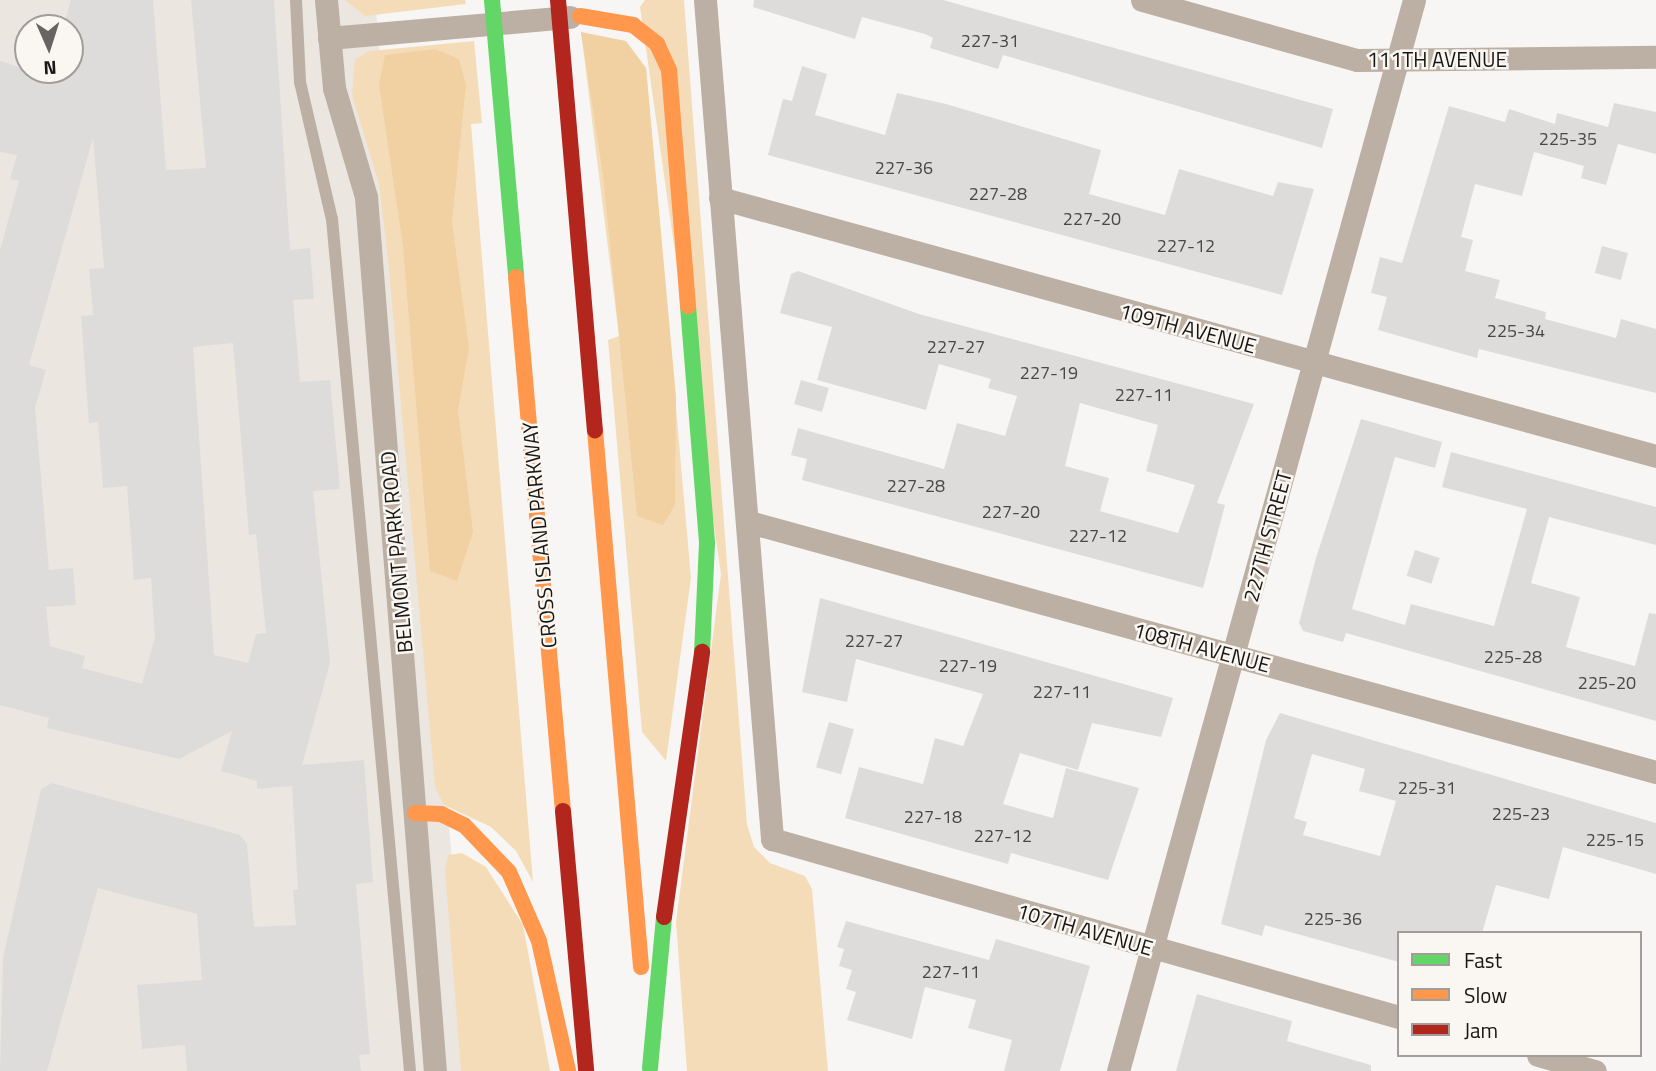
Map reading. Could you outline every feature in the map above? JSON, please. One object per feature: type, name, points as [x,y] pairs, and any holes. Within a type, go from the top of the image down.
[{"type":"highway","name":"CROSS ISLAND PARKWAY","points":[[492,0],[586,1071]]},
{"type":"highway","points":[[558,0],[650,1069]]},
{"type":"highway","points":[[580,16],[617,6]]},
{"type":"highway","points":[[580,16],[633,25],[657,44],[670,70],[707,543],[706,623],[672,837],[650,1069]]},
{"type":"highway","points":[[415,813],[441,814],[464,825],[509,872],[539,942],[568,1071]]},
{"type":"street","name":"BELMONT PARK ROAD","points":[[326,0],[334,88],[366,197],[435,1071]]},
{"type":"street","points":[[705,0],[749,522]]},
{"type":"street","name":"111TH AVENUE","points":[[1142,0],[1357,60],[1656,57]]},
{"type":"street","name":"227TH STREET","points":[[1118,1071],[1414,0]]},
{"type":"street","points":[[329,38],[580,16]]},
{"type":"street","name":"109TH AVENUE","points":[[720,198],[1656,456]]},
{"type":"street","name":"108TH AVENUE","points":[[749,522],[1656,772]]},
{"type":"street","name":"107TH AVENUE","points":[[749,522],[772,839],[1397,1016]]},
{"type":"street","points":[[1545,1057],[1595,1071]]},
{"type":"lane","points":[[296,0],[300,82],[331,219],[410,1071]]},
{"type":"shaded area","points":[[0,0],[375,0],[471,1071],[0,1071]]},
{"type":"shaded area","points":[[345,0],[465,0],[466,4],[365,16]]},
{"type":"shaded area","points":[[645,0],[684,0],[747,824],[754,847],[770,863],[805,876],[812,889],[828,1071],[687,1071],[676,922],[721,574],[640,7]]},
{"type":"shaded area","points":[[581,32],[646,68],[691,578],[666,761],[642,732],[608,340],[619,336]]},
{"type":"shaded area","points":[[581,32],[626,41],[646,68],[676,397],[675,505],[663,525],[637,516],[603,175]]},
{"type":"shaded area","points":[[474,41],[482,123],[471,124],[533,882],[516,851],[491,827],[444,805],[435,787],[388,259],[379,184],[352,95],[355,59],[370,51]]},
{"type":"shaded area","points":[[435,49],[459,59],[466,85],[452,222],[469,348],[458,410],[473,532],[457,581],[430,571],[403,246],[379,85],[385,55]]},
{"type":"shaded area","points":[[462,853],[486,867],[523,925],[550,1071],[461,1071],[445,870],[448,855]]},
{"type":"building","points":[[71,0],[153,0],[166,170],[206,168],[191,0],[274,0],[290,250],[310,248],[314,299],[293,300],[300,382],[330,380],[340,489],[313,491],[330,663],[302,765],[364,760],[373,882],[356,884],[370,1054],[359,1055],[361,1071],[187,1071],[185,1045],[142,1049],[137,985],[202,980],[197,914],[98,888],[47,1071],[0,1071],[3,958],[41,789],[52,783],[240,835],[247,844],[254,927],[296,925],[293,890],[298,889],[292,786],[257,789],[257,781],[221,771],[232,731],[179,759],[47,728],[49,718],[0,705],[0,250],[19,181],[10,179],[17,155],[0,152],[0,61],[14,66],[14,84],[84,84],[84,14],[67,14]],"holes":[[[93,138],[104,268],[89,269],[93,315],[81,316],[89,423],[98,422],[103,488],[127,486],[134,580],[151,578],[155,637],[142,684],[82,668],[85,656],[50,646],[46,607],[76,605],[73,568],[49,570],[35,408],[46,370],[29,365]],[[233,343],[249,535],[256,534],[266,633],[256,634],[248,663],[214,655],[193,347]]]},
{"type":"building","points":[[754,0],[943,0],[1333,109],[1322,148],[1003,55],[998,69],[930,48],[933,38],[925,34],[862,17],[855,39],[753,7]]},
{"type":"building","points":[[802,66],[827,74],[815,115],[885,135],[897,93],[946,104],[1101,150],[1089,194],[1165,215],[1179,169],[1273,196],[1278,182],[1314,189],[1282,295],[768,155],[783,99],[792,101]]},
{"type":"building","points":[[1614,103],[1656,112],[1656,154],[1618,144],[1606,185],[1581,178],[1584,166],[1534,152],[1522,196],[1475,184],[1461,237],[1473,240],[1465,271],[1500,280],[1495,298],[1546,312],[1545,319],[1616,338],[1621,319],[1656,329],[1656,393],[1479,349],[1477,358],[1378,330],[1387,297],[1371,293],[1380,257],[1402,263],[1449,106],[1505,122],[1509,109],[1555,124],[1557,113],[1608,127]]},
{"type":"building","points":[[1602,246],[1628,253],[1621,280],[1595,273]]},
{"type":"building","points":[[798,271],[919,314],[1254,404],[1217,503],[1225,505],[1203,588],[802,480],[807,459],[791,455],[798,428],[944,469],[957,423],[1005,436],[1017,396],[988,388],[991,379],[939,364],[926,410],[817,380],[832,327],[780,313],[791,274]],"holes":[[[1080,403],[1158,425],[1146,471],[1195,485],[1178,533],[1100,511],[1109,478],[1065,466]]]},
{"type":"building","points":[[801,380],[829,388],[822,412],[794,404]]},
{"type":"building","points":[[1361,419],[1442,442],[1435,468],[1395,457],[1352,609],[1405,625],[1411,604],[1494,626],[1527,509],[1442,487],[1451,452],[1656,507],[1656,545],[1549,517],[1531,583],[1580,597],[1566,647],[1635,666],[1649,613],[1656,614],[1656,721],[1346,633],[1343,642],[1303,631],[1299,623],[1316,558]]},
{"type":"building","points":[[1415,550],[1440,558],[1431,584],[1407,576]]},
{"type":"building","points":[[820,598],[1173,698],[1161,737],[1092,723],[1078,770],[1020,753],[1003,804],[1053,818],[1066,768],[1139,788],[1108,880],[1011,853],[1008,864],[845,818],[859,767],[923,784],[935,738],[963,746],[983,694],[856,659],[847,702],[802,692]]},
{"type":"building","points":[[1280,713],[1656,823],[1656,874],[1563,847],[1549,899],[1496,885],[1483,931],[1397,931],[1397,961],[1265,925],[1262,936],[1221,924],[1266,740]],"holes":[[[1312,754],[1365,769],[1359,791],[1396,801],[1380,856],[1303,835],[1307,822],[1294,818]]]},
{"type":"building","points":[[829,722],[854,729],[841,774],[816,767]]},
{"type":"building","points":[[846,921],[989,960],[996,939],[1090,966],[1060,1071],[1004,1071],[1012,1040],[968,1028],[976,1000],[925,987],[912,1039],[847,1020],[856,992],[846,989],[852,970],[839,966],[844,949],[837,947]]},
{"type":"building","points":[[1197,994],[1292,1021],[1287,1041],[1371,1065],[1371,1071],[1176,1071]]},
{"type":"traffic: fast","points":[[492,0],[516,277]]},
{"type":"traffic: fast","points":[[688,306],[707,543],[702,652]]},
{"type":"traffic: fast","points":[[650,1068],[664,917]]},
{"type":"traffic: slow","points":[[580,16],[633,25],[657,44],[669,70],[688,306]]},
{"type":"traffic: slow","points":[[516,277],[563,811]]},
{"type":"traffic: slow","points":[[595,430],[641,967]]},
{"type":"traffic: slow","points":[[415,813],[441,814],[464,825],[509,872],[539,941],[568,1071]]},
{"type":"traffic: jam","points":[[558,0],[595,430]]},
{"type":"traffic: jam","points":[[664,917],[702,652]]},
{"type":"traffic: jam","points":[[563,811],[586,1071]]}]
